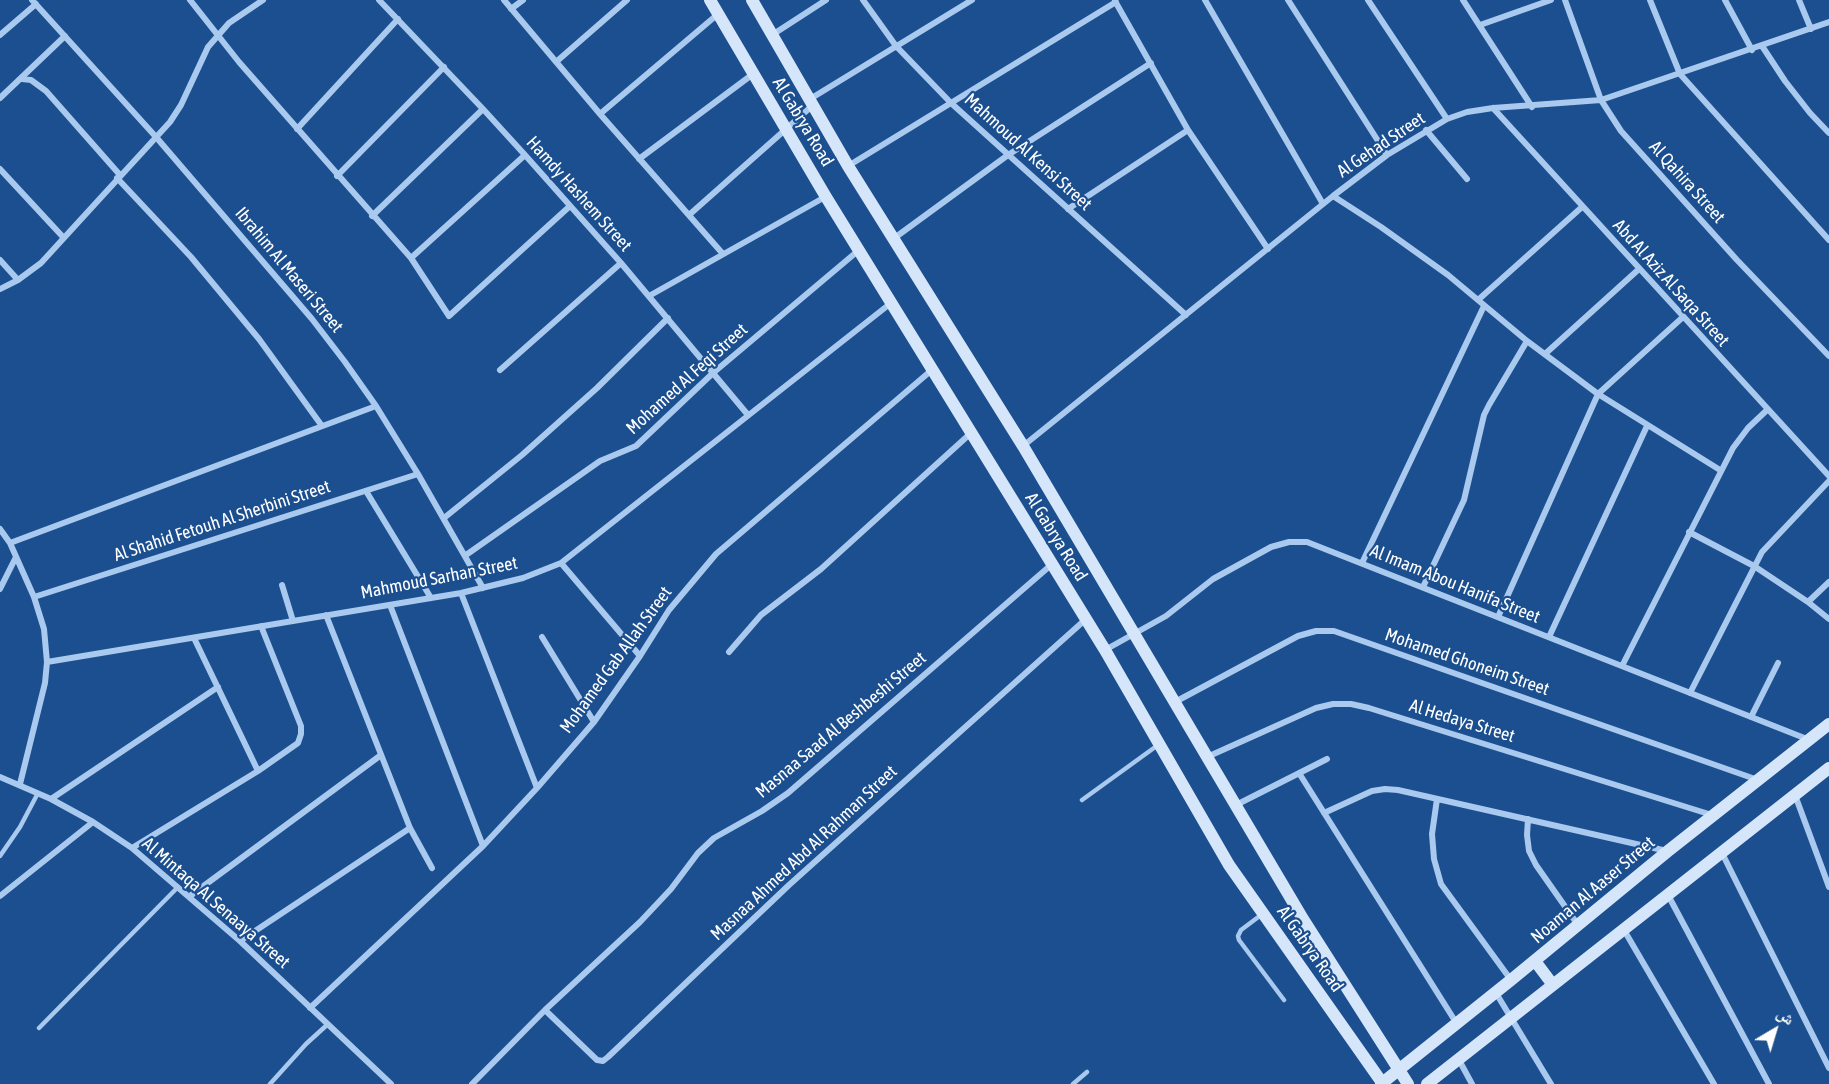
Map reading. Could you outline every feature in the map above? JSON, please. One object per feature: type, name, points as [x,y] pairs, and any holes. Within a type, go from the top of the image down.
[{"type":"street","points":[[190,0],[337,176],[411,258],[448,316],[570,206]]},
{"type":"street","points":[[0,289],[18,280],[41,263],[170,122],[181,105],[208,47],[217,35],[229,23],[263,0]]},
{"type":"street","name":"Hamdy Hashem Street","points":[[379,0],[525,155],[621,263],[748,415]]},
{"type":"street","points":[[504,0],[723,254]]},
{"type":"street","points":[[511,9],[523,0]]},
{"type":"street","points":[[556,62],[627,0]]},
{"type":"street","name":"Al Gabrya Road","points":[[710,0],[826,197],[1105,650],[1229,865],[1382,1084]]},
{"type":"street","name":"Al Gabrya Road","points":[[753,0],[848,166],[1023,446],[1206,757],[1408,1084]]},
{"type":"street","points":[[772,35],[826,0]]},
{"type":"street","name":"Mahmoud Al Kensi Street","points":[[863,0],[896,46],[951,103],[1186,315]]},
{"type":"street","points":[[688,215],[786,128],[811,102],[896,46],[972,0]]},
{"type":"street","points":[[1205,0],[1323,204]]},
{"type":"street","points":[[1288,0],[1387,155]]},
{"type":"street","points":[[1368,0],[1447,119]]},
{"type":"street","points":[[1463,0],[1532,107]]},
{"type":"street","points":[[1480,26],[1551,0]]},
{"type":"street","name":"Al Qahira Street","points":[[1565,0],[1601,100],[1616,123],[1633,145],[1737,260],[1829,356]]},
{"type":"street","points":[[1650,0],[1680,74],[1829,240]]},
{"type":"street","points":[[1725,0],[1752,50]]},
{"type":"street","points":[[1799,0],[1811,29]]},
{"type":"street","points":[[848,166],[1116,1],[1188,130],[1268,249]]},
{"type":"street","points":[[0,36],[34,2]]},
{"type":"street","name":"Ibrahim Al Maseri Street","points":[[34,2],[156,137],[312,319],[376,406],[466,555],[483,588]]},
{"type":"street","points":[[600,114],[718,14]]},
{"type":"street","points":[[297,129],[398,19]]},
{"type":"street","name":"Al Gehad Street","points":[[1023,446],[1333,196],[1387,155],[1426,130],[1467,112],[1601,100],[1829,22]]},
{"type":"street","points":[[0,98],[65,36]]},
{"type":"street","points":[[1762,46],[1785,81],[1829,133]]},
{"type":"street","points":[[893,239],[1008,154],[1151,63]]},
{"type":"street","points":[[337,176],[444,67]]},
{"type":"street","points":[[639,159],[753,74]]},
{"type":"street","points":[[22,79],[31,80],[46,91],[118,177],[191,257],[244,321],[322,426]]},
{"type":"street","name":"Abd Al Aziz Al Saqa Street","points":[[1492,108],[1829,476]]},
{"type":"street","points":[[372,216],[483,109]]},
{"type":"street","points":[[1068,209],[1188,130]]},
{"type":"street","points":[[1426,130],[1467,179]]},
{"type":"street","points":[[411,258],[525,155]]},
{"type":"street","points":[[0,169],[63,237]]},
{"type":"street","points":[[1333,196],[1413,249],[1527,341],[1598,394],[1720,470]]},
{"type":"street","points":[[649,296],[826,197]]},
{"type":"street","points":[[1478,300],[1582,207]]},
{"type":"street","name":"Mohamed Al Feqi Street","points":[[466,555],[600,461],[636,446],[713,373],[859,250]]},
{"type":"street","points":[[0,260],[18,280]]},
{"type":"street","points":[[500,370],[621,263]]},
{"type":"street","points":[[1545,354],[1639,269]]},
{"type":"street","name":"Mahmoud Sarhan Street","points":[[47,662],[483,588],[523,578],[561,563],[892,302]]},
{"type":"street","points":[[1362,563],[1484,306]]},
{"type":"street","points":[[1498,617],[1598,394],[1683,317]]},
{"type":"street","points":[[444,518],[530,448],[597,388],[668,318]]},
{"type":"street","points":[[1424,587],[1464,500],[1489,405],[1527,341]]},
{"type":"street","name":"Mohamed Gab Allah Street","points":[[310,1008],[483,846],[537,788],[594,722],[669,610],[716,554],[933,369]]},
{"type":"street","points":[[10,543],[376,406]]},
{"type":"street","points":[[1622,666],[1720,470],[1748,428],[1767,410]]},
{"type":"street","points":[[1549,637],[1647,426]]},
{"type":"street","points":[[729,652],[761,615],[821,569],[972,433]]},
{"type":"street","name":"Al Shahid Fetouh Al Sherbini Street","points":[[34,597],[418,474]]},
{"type":"street","points":[[1690,693],[1754,566],[1772,540],[1829,481]]},
{"type":"street","points":[[366,491],[431,597]]},
{"type":"street","points":[[0,530],[10,543],[34,597],[44,629],[47,662],[45,683],[20,784]]},
{"type":"street","points":[[1689,532],[1754,566],[1829,619]]},
{"type":"street","name":"Al Imam Abou Hanifa Street","points":[[1105,650],[1166,616],[1213,579],[1271,547],[1289,542],[1307,542],[1808,740]]},
{"type":"street","points":[[1,584],[16,557]]},
{"type":"street","points":[[561,563],[640,656]]},
{"type":"street","name":"Masnaa Saad Al Beshbeshi Street","points":[[472,1084],[545,1010],[640,922],[698,853],[714,838],[762,812],[788,793],[1051,565]]},
{"type":"street","points":[[1808,602],[1829,582]]},
{"type":"street","points":[[282,585],[293,621]]},
{"type":"street","points":[[461,592],[537,788]]},
{"type":"street","points":[[390,604],[483,846]]},
{"type":"street","points":[[326,615],[410,828],[432,868]]},
{"type":"street","name":"Masnaa Ahmed Abd Al Rahman Street","points":[[545,1010],[597,1060],[603,1061],[789,885],[1086,619]]},
{"type":"street","points":[[132,848],[258,771],[298,743],[301,734],[300,726],[261,626]]},
{"type":"street","name":"Mohamed Ghoneim Street","points":[[1174,702],[1298,636],[1316,631],[1334,631],[1758,780]]},
{"type":"street","points":[[542,637],[594,722]]},
{"type":"street","points":[[194,638],[258,771]]},
{"type":"street","points":[[1751,717],[1778,663]]},
{"type":"street","points":[[51,799],[218,687]]},
{"type":"street","name":"Al Hedaya Street","points":[[1206,757],[1316,708],[1333,704],[1351,704],[1713,815]]},
{"type":"street","name":"Noaman Al Aaser Street","points":[[1382,1084],[1668,851],[1829,724]]},
{"type":"street","points":[[190,896],[381,755]]},
{"type":"street","points":[[1235,805],[1327,759]]},
{"type":"street","points":[[1428,1084],[1829,768]]},
{"type":"street","points":[[1299,773],[1457,1024]]},
{"type":"street","name":"Al Mintaqa Al Senaaya Street","points":[[0,777],[51,799],[93,822],[132,848],[240,941],[391,1084]]},
{"type":"street","points":[[1324,813],[1359,795],[1385,789],[1668,851]]},
{"type":"street","points":[[1795,795],[1829,887]]},
{"type":"street","points":[[1437,799],[1432,834],[1434,859],[1442,884],[1511,980]]},
{"type":"street","points":[[1528,819],[1529,851],[1536,865],[1578,925]]},
{"type":"street","points":[[0,896],[93,822]]},
{"type":"street","points":[[240,941],[410,828]]},
{"type":"street","points":[[1722,852],[1829,1068]]},
{"type":"street","points":[[1667,895],[1769,1084]]},
{"type":"street","points":[[1623,929],[1714,1084]]},
{"type":"street","points":[[1535,961],[1552,985]]},
{"type":"street","points":[[1496,993],[1551,1084]]},
{"type":"street","points":[[1458,1059],[1472,1084]]},
{"type":"lane","points":[[1082,800],[1161,744]]},
{"type":"lane","points":[[0,856],[20,827],[38,793]]},
{"type":"lane","points":[[39,1028],[178,887]]},
{"type":"lane","points":[[1263,913],[1241,930],[1239,940],[1284,1000]]},
{"type":"lane","points":[[270,1084],[306,1044],[328,1024]]},
{"type":"lane","points":[[1073,1084],[1087,1072]]}]
